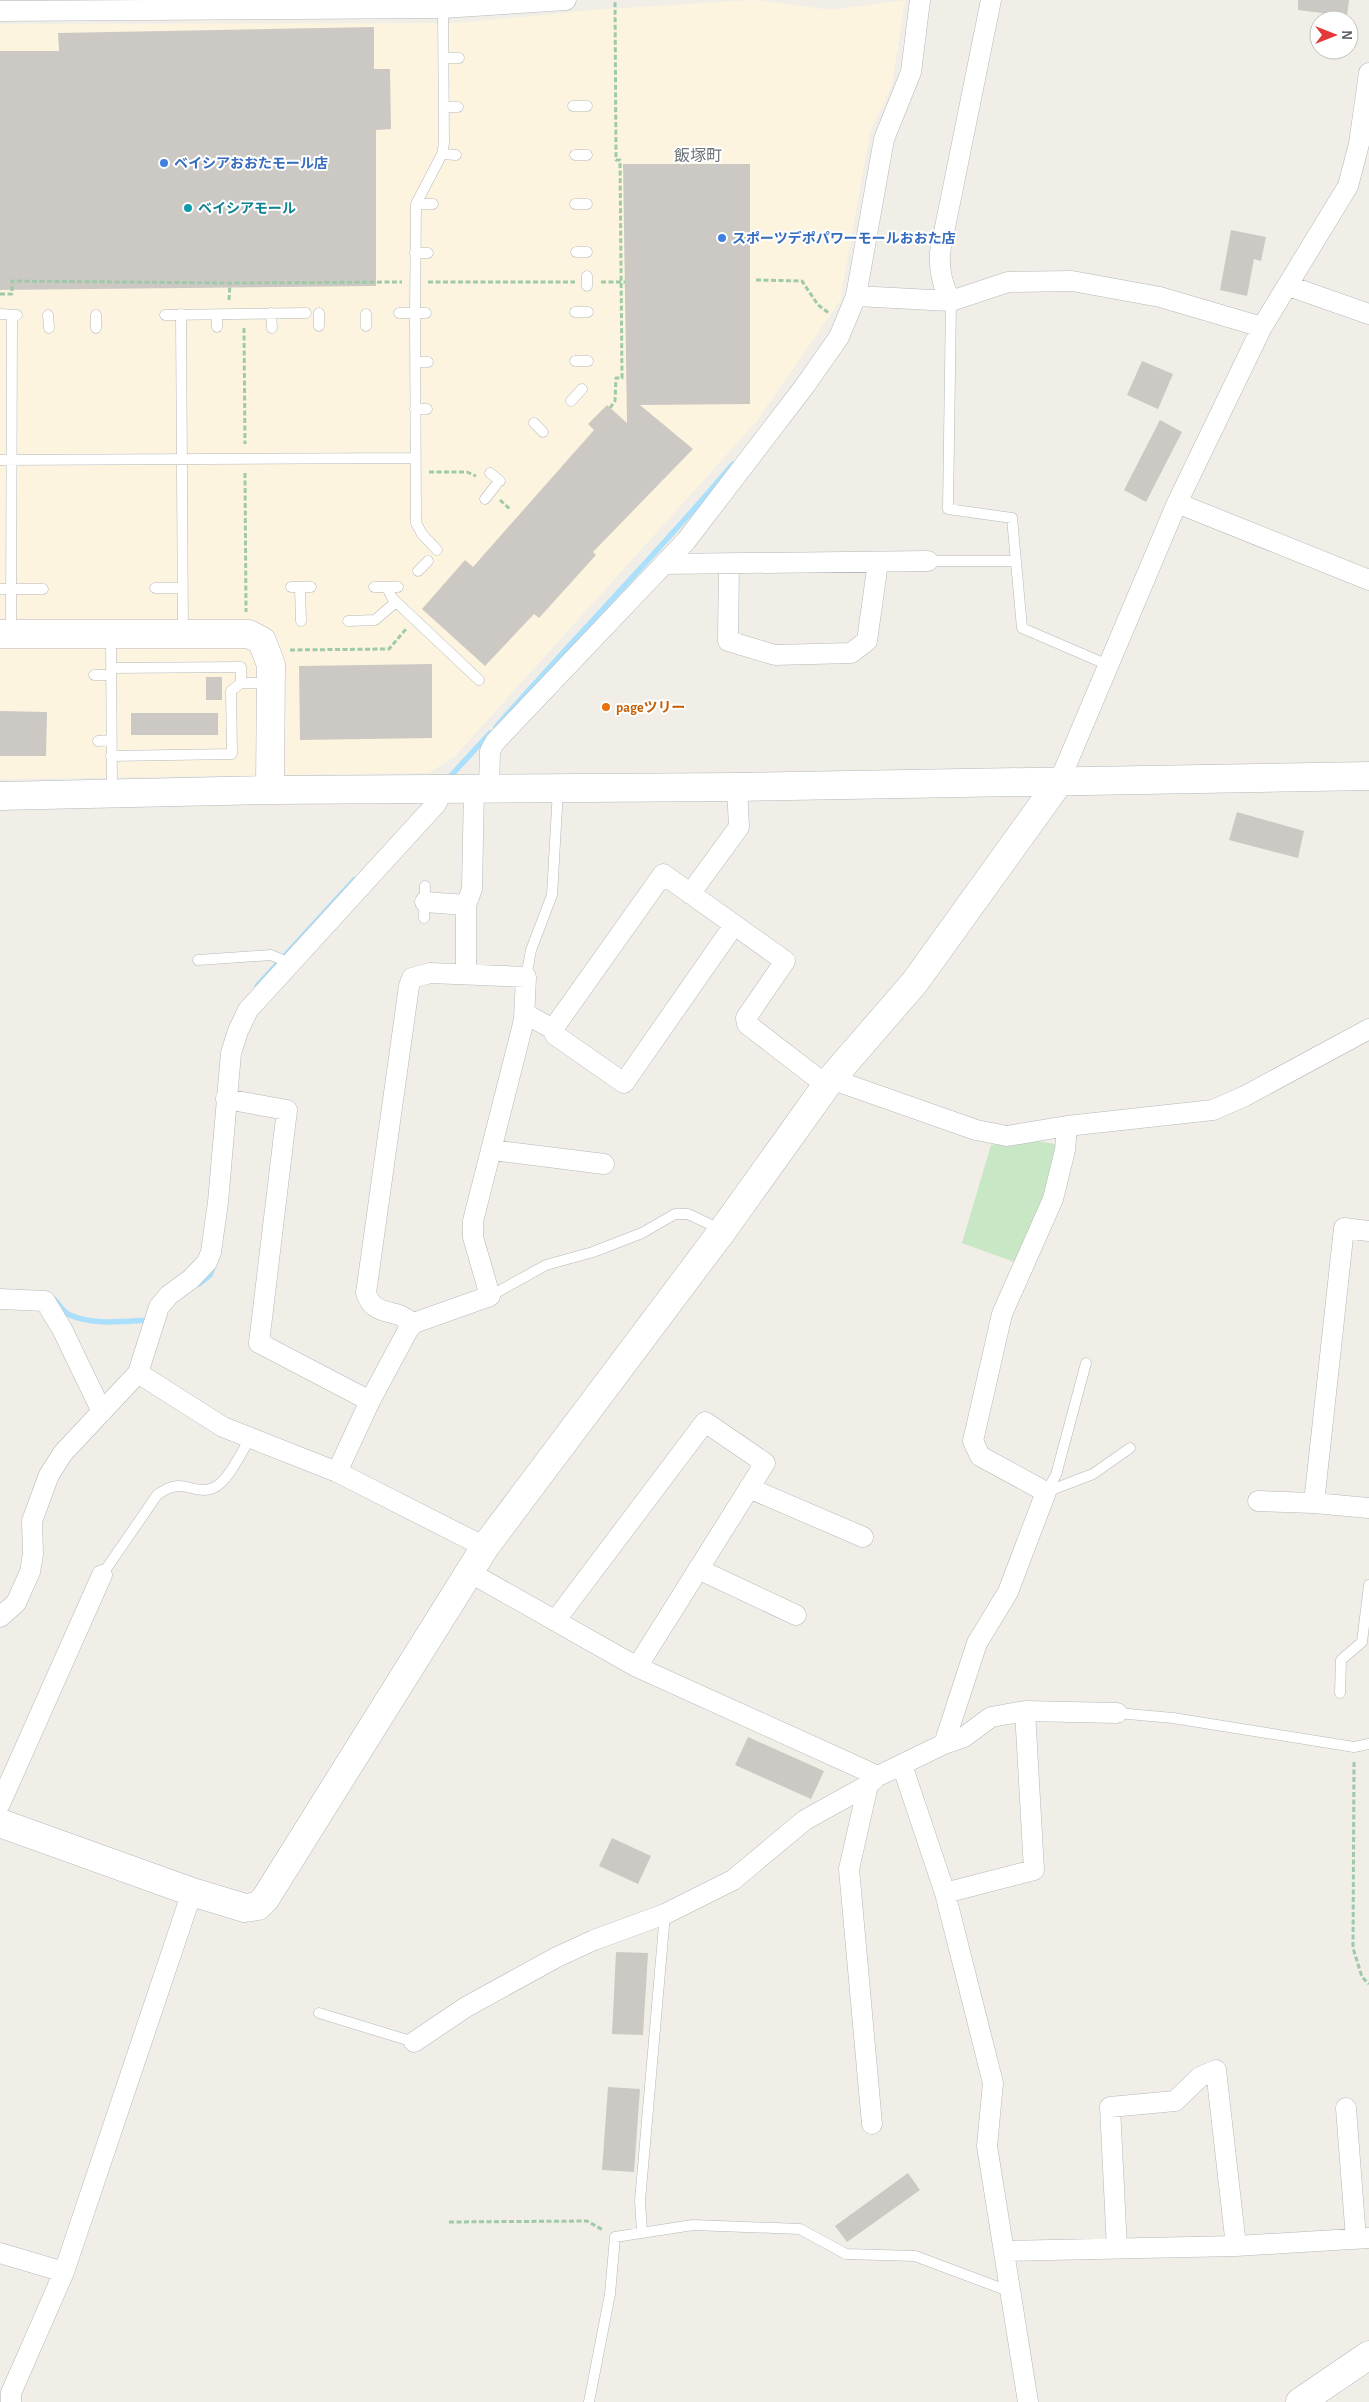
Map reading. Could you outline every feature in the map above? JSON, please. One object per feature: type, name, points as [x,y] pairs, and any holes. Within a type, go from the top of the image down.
[{"type":"street","points":[[0,11],[443,8],[566,0]]},
{"type":"street","points":[[466,973],[466,905],[472,889],[481,788],[490,751],[495,742],[686,541],[804,387],[839,338],[856,296],[884,138],[911,72],[920,0]]},
{"type":"street","points":[[951,301],[939,270],[940,252],[991,0]]},
{"type":"street","points":[[0,1823],[192,1892],[245,1908],[258,1906],[265,1899],[485,1547],[723,1230],[828,1082],[915,982],[1059,782],[1177,504],[1262,328],[1348,186],[1359,144],[1369,74]]},
{"type":"street","points":[[856,296],[951,301],[1008,282],[1072,281],[1160,297],[1262,328]]},
{"type":"street","points":[[1289,286],[1369,314]]},
{"type":"street","points":[[1177,504],[1369,580]]},
{"type":"street","points":[[664,564],[928,561]]},
{"type":"street","points":[[729,563],[728,641],[775,655],[851,653],[867,640],[878,562]]},
{"type":"street","points":[[6,634],[249,634],[262,641],[271,665],[270,790]]},
{"type":"street","points":[[0,796],[270,790],[737,787],[1369,776]]},
{"type":"street","points":[[690,894],[738,827],[737,787]]},
{"type":"street","points":[[0,1616],[16,1603],[30,1572],[33,1554],[32,1522],[49,1475],[63,1453],[138,1373],[160,1307],[169,1295],[200,1271],[207,1262],[211,1252],[218,1202],[231,1053],[238,1031],[248,1010],[436,804],[443,790]]},
{"type":"street","points":[[553,1029],[663,874],[785,962],[746,1018],[747,1024],[828,1082],[976,1130],[1007,1136],[1067,1126],[1213,1110],[1245,1096],[1369,1029]]},
{"type":"street","points":[[425,902],[466,905]]},
{"type":"street","points":[[524,1020],[531,1017],[553,1029],[555,1035],[624,1083],[734,925]]},
{"type":"street","points":[[337,1472],[370,1400],[408,1330],[414,1323],[490,1296],[473,1237],[473,1228],[524,1020],[526,977],[466,973],[420,974],[412,978],[366,1293],[373,1307],[381,1312],[400,1315],[414,1323]]},
{"type":"street","points":[[226,1099],[287,1110],[259,1343],[370,1400]]},
{"type":"street","points":[[944,1744],[977,1643],[1008,1592],[1046,1492],[980,1456],[972,1441],[1002,1314],[1053,1199],[1065,1150],[1067,1126]]},
{"type":"street","points":[[492,1150],[604,1164]]},
{"type":"street","points":[[1314,1502],[1344,1228],[1369,1231]]},
{"type":"street","points":[[0,1299],[45,1301],[62,1329],[102,1412]]},
{"type":"street","points":[[138,1373],[223,1427],[337,1472],[485,1547]]},
{"type":"street","points":[[555,1621],[705,1422],[764,1463],[637,1667]]},
{"type":"street","points":[[749,1488],[863,1537]]},
{"type":"street","points":[[1258,1501],[1314,1502],[1369,1508]]},
{"type":"street","points":[[698,1570],[796,1614]]},
{"type":"street","points":[[469,1572],[637,1667],[873,1781]]},
{"type":"street","points":[[0,1804],[102,1575]]},
{"type":"street","points":[[944,1893],[1034,1870],[1025,1712]]},
{"type":"street","points":[[414,2042],[466,2007],[557,1956],[594,1940],[665,1914],[733,1880],[805,1820],[902,1765],[964,1736],[991,1717],[1025,1712],[1117,1713]]},
{"type":"street","points":[[902,1765],[944,1893],[993,2083],[987,2146],[1028,2402]]},
{"type":"street","points":[[872,2124],[849,1869],[873,1781]]},
{"type":"street","points":[[7,2395],[64,2272],[192,1892]]},
{"type":"street","points":[[1117,2248],[1110,2107],[1175,2101],[1200,2077],[1216,2070],[1236,2246]]},
{"type":"street","points":[[1005,2251],[1236,2246],[1362,2239],[1346,2108]]},
{"type":"street","points":[[0,2254],[64,2272]]},
{"type":"street","points":[[1300,2402],[1369,2355]]},
{"type":"street","points":[[1333,2402],[1369,2377]]},
{"type":"lane","points":[[438,550],[422,534],[416,523],[415,362],[420,313],[415,253],[416,204],[442,154],[444,143],[445,58],[443,8]]},
{"type":"lane","points":[[445,58],[459,58]]},
{"type":"lane","points":[[573,106],[587,106]]},
{"type":"lane","points":[[445,107],[458,107]]},
{"type":"lane","points":[[442,154],[456,155]]},
{"type":"lane","points":[[576,155],[587,155]]},
{"type":"lane","points":[[416,204],[433,204]]},
{"type":"lane","points":[[576,204],[587,204]]},
{"type":"lane","points":[[415,253],[428,253]]},
{"type":"lane","points":[[951,301],[948,509],[1012,518],[1022,628],[1108,665]]},
{"type":"lane","points":[[575,312],[588,312]]},
{"type":"lane","points":[[165,314],[306,313]]},
{"type":"lane","points":[[319,313],[319,326]]},
{"type":"lane","points":[[399,313],[420,313]]},
{"type":"lane","points":[[0,314],[14,314],[12,589],[6,634]]},
{"type":"lane","points":[[48,314],[48,328]]},
{"type":"lane","points":[[181,314],[183,635]]},
{"type":"lane","points":[[272,314],[272,328]]},
{"type":"lane","points":[[366,314],[366,326]]},
{"type":"lane","points":[[96,315],[96,328]]},
{"type":"lane","points":[[217,315],[217,328]]},
{"type":"lane","points":[[415,362],[428,362]]},
{"type":"lane","points":[[576,362],[588,362]]},
{"type":"lane","points":[[571,401],[582,389]]},
{"type":"lane","points":[[415,409],[427,409]]},
{"type":"lane","points":[[534,423],[543,432]]},
{"type":"lane","points":[[0,460],[415,458]]},
{"type":"lane","points":[[490,473],[493,489]]},
{"type":"lane","points":[[418,572],[428,561]]},
{"type":"lane","points":[[928,561],[1016,561]]},
{"type":"lane","points":[[300,587],[301,621]]},
{"type":"lane","points":[[374,587],[393,587],[392,598],[479,680]]},
{"type":"lane","points":[[155,588],[182,588]]},
{"type":"lane","points":[[0,589],[43,589]]},
{"type":"lane","points":[[348,621],[375,620],[396,602]]},
{"type":"lane","points":[[111,635],[112,793]]},
{"type":"lane","points":[[94,674],[241,667],[241,684]]},
{"type":"lane","points":[[111,756],[232,754],[231,691],[241,684],[271,683]]},
{"type":"lane","points":[[98,741],[111,740]]},
{"type":"lane","points":[[526,977],[530,950],[552,894],[558,787]]},
{"type":"lane","points":[[198,960],[271,955],[290,962]]},
{"type":"lane","points":[[490,1296],[546,1265],[593,1252],[642,1234],[675,1214],[688,1214],[723,1230]]},
{"type":"lane","points":[[1046,1492],[1056,1475],[1086,1363]]},
{"type":"lane","points":[[102,1575],[157,1495],[165,1489],[178,1484],[206,1490],[214,1488],[228,1473],[250,1438]]},
{"type":"lane","points":[[1046,1492],[1093,1474],[1130,1448]]},
{"type":"lane","points":[[1340,1692],[1341,1660],[1362,1642],[1369,1585]]},
{"type":"lane","points":[[1117,1713],[1173,1718],[1354,1747],[1369,1744]]},
{"type":"lane","points":[[642,2232],[640,2201],[665,1914]]},
{"type":"lane","points":[[319,2014],[414,2042]]},
{"type":"lane","points":[[589,2402],[610,2294],[614,2237],[693,2225],[800,2229],[846,2254],[915,2256],[1011,2292]]},
{"type":"path","points":[[610,408],[616,401],[616,378],[622,378],[620,160],[616,160],[615,0]]},
{"type":"path","points":[[756,280],[802,281],[824,311]]},
{"type":"path","points":[[0,294],[12,294],[12,281],[230,283]]},
{"type":"path","points":[[245,472],[255,472]]},
{"type":"path","points":[[415,472],[467,472],[476,476],[493,489],[510,509]]},
{"type":"path","points":[[284,650],[389,650],[414,619]]},
{"type":"path","points":[[1354,1747],[1353,1948],[1362,1977],[1369,1984]]},
{"type":"path","points":[[448,2222],[587,2221],[614,2237]]},
{"type":"shaded area","points":[[755,0],[832,10],[905,0],[892,85],[870,132],[840,301],[756,422],[455,756],[429,773],[0,779],[0,24],[457,23],[605,9]]},
{"type":"green space","points":[[1038,1141],[1060,1145],[1059,1161],[1017,1263],[962,1243],[991,1145]]},
{"type":"building","points":[[1298,0],[1349,0],[1348,10],[1298,10]]},
{"type":"building","name":"ベイシアモール","points":[[374,27],[374,69],[390,69],[391,129],[376,130],[376,286],[0,290],[0,51],[59,51],[58,33]]},
{"type":"building","points":[[623,164],[750,164],[750,404],[640,405],[693,449],[593,552],[596,555],[539,618],[534,614],[485,666],[422,609],[465,560],[473,567],[594,430],[588,424],[607,405],[627,423]]},
{"type":"building","points":[[1231,230],[1266,237],[1261,261],[1254,259],[1247,296],[1220,290]]},
{"type":"building","points":[[1142,361],[1173,374],[1158,409],[1127,395]]},
{"type":"building","points":[[1160,420],[1182,432],[1146,502],[1124,490]]},
{"type":"building","points":[[432,664],[432,738],[300,740],[299,666]]},
{"type":"building","points":[[206,677],[222,677],[222,700],[206,700]]},
{"type":"building","points":[[0,711],[47,712],[46,756],[0,756]]},
{"type":"building","points":[[131,713],[218,713],[218,735],[131,735]]},
{"type":"building","points":[[1237,812],[1304,831],[1298,858],[1229,840]]},
{"type":"building","points":[[748,1737],[824,1771],[811,1799],[735,1765]]},
{"type":"building","points":[[612,1838],[651,1856],[638,1884],[599,1866]]},
{"type":"building","points":[[616,1952],[648,1953],[643,2035],[612,2034]]},
{"type":"building","points":[[608,2087],[640,2089],[634,2172],[602,2170]]},
{"type":"building","points":[[908,2173],[920,2190],[847,2242],[835,2226]]},
{"type":"waterway","points":[[496,727],[675,531],[733,464]]},
{"type":"waterway","points":[[447,780],[490,733]]},
{"type":"waterway","points":[[257,986],[354,880]]},
{"type":"waterway","points":[[199,1284],[210,1275],[213,1267]]},
{"type":"waterway","points":[[48,1296],[55,1300],[70,1315],[89,1321],[152,1320]]},
{"type":"place","name":"ベイシアおおたモール店","points":[[164,163]]},
{"type":"place","name":"ベイシアモール","points":[[188,208]]},
{"type":"place","name":"スポーツデポパワーモールおおた店","points":[[722,238]]},
{"type":"place","name":"pageツリー","points":[[606,707]]},
{"type":"district","name":"飯塚町","points":[[698,155]]}]
